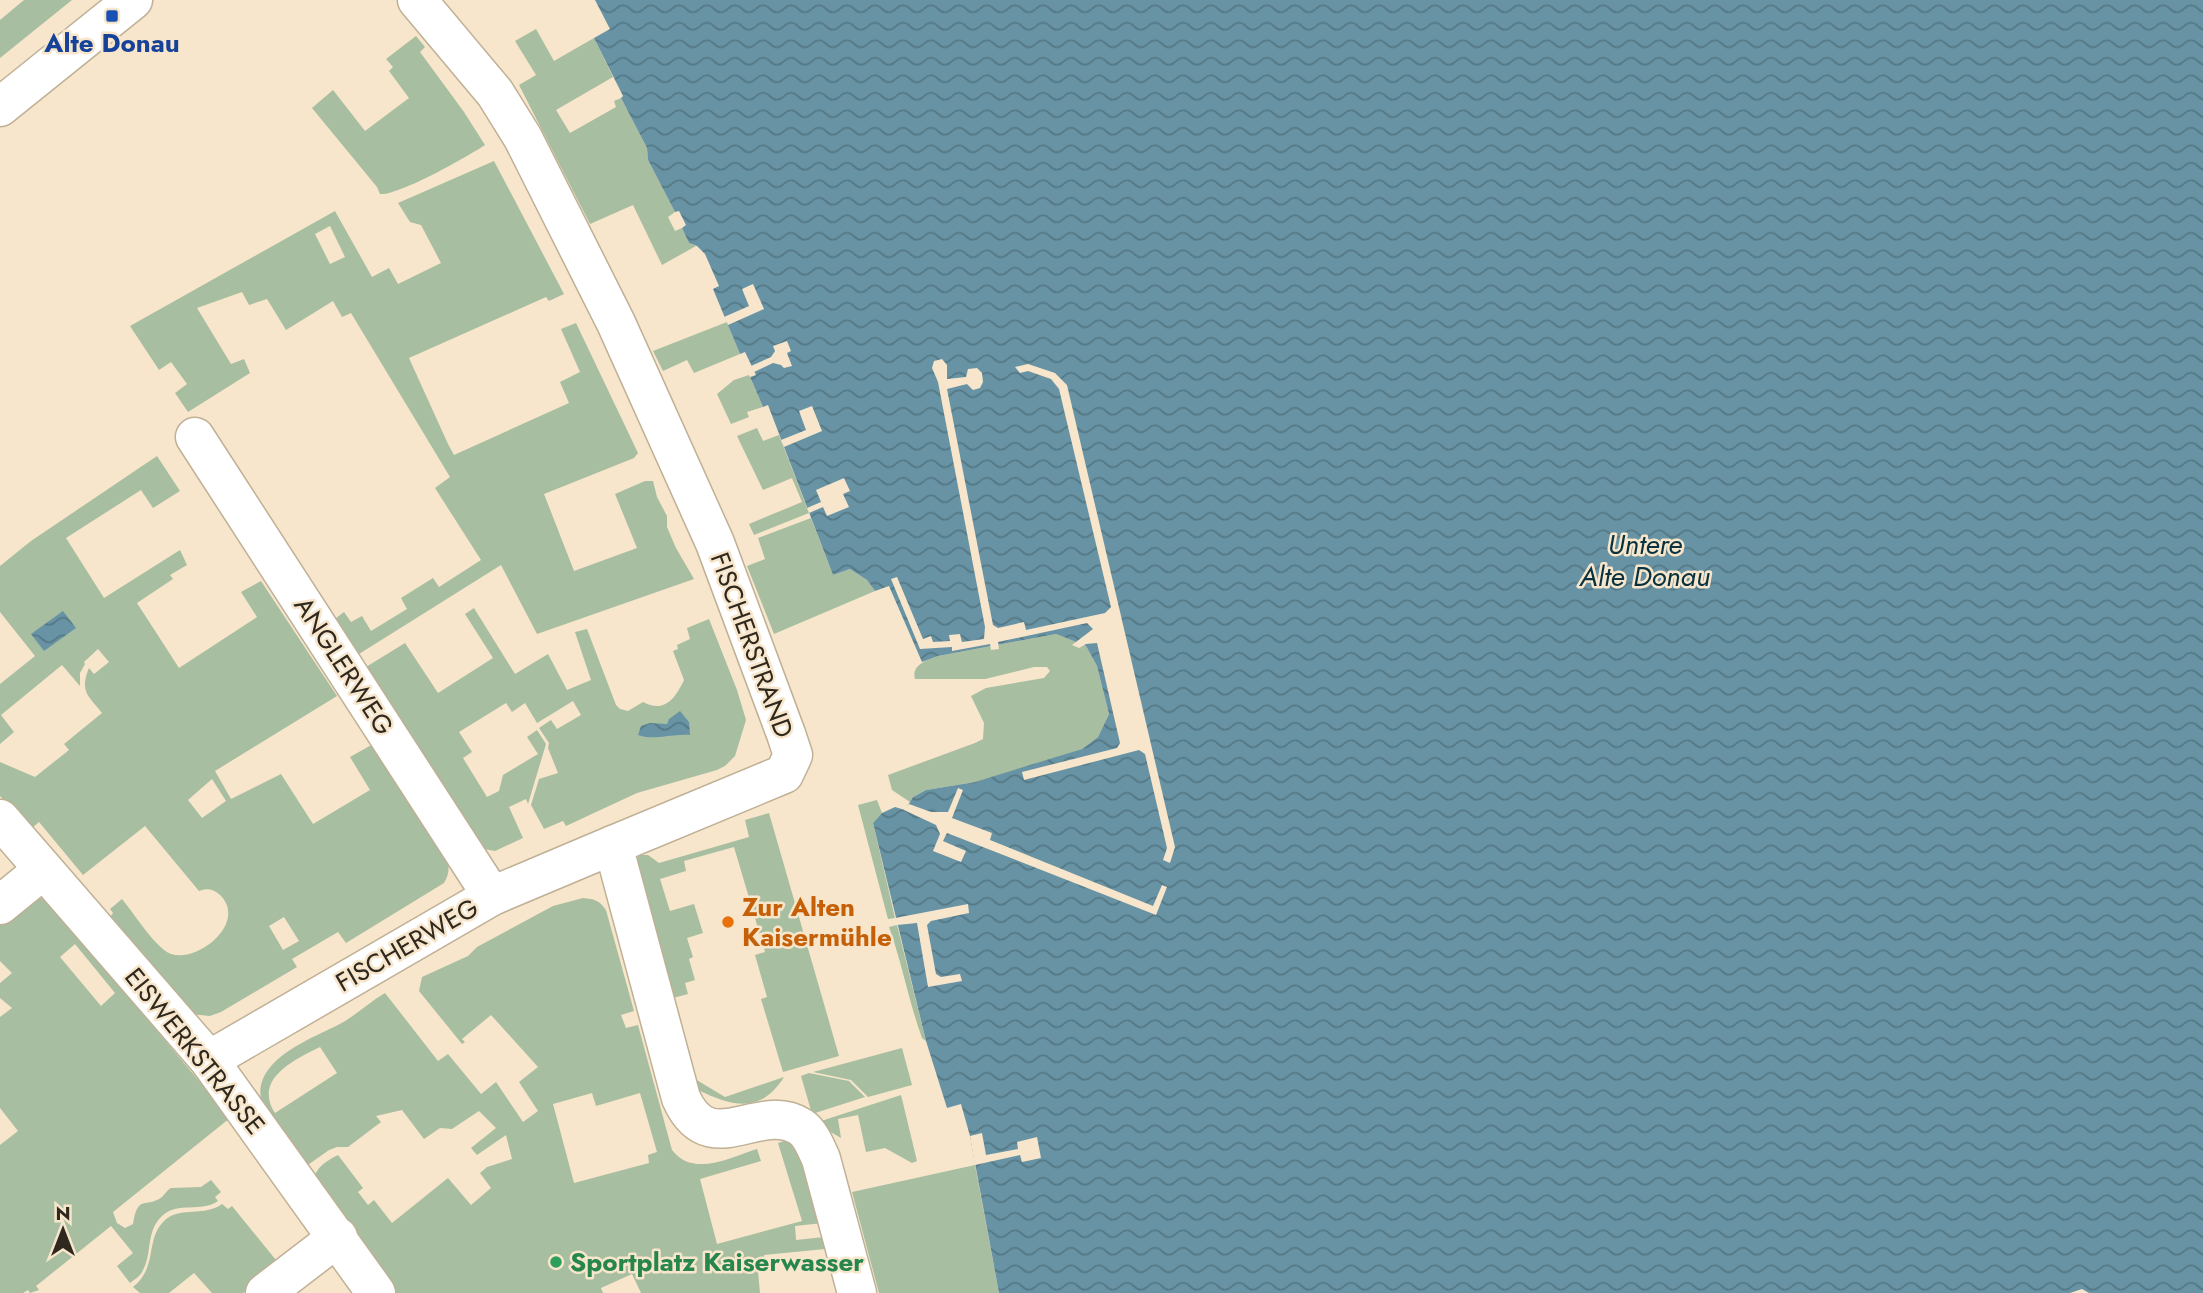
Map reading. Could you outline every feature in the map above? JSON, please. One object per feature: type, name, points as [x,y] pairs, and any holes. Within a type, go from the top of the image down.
[{"type":"street","points":[[0,107],[133,0]]},
{"type":"street","name":"FISCHERSTRAND","points":[[417,0],[495,93],[523,138],[617,323],[715,543],[793,755],[784,774],[613,845]]},
{"type":"street","name":"ANGLERWEG","points":[[195,437],[492,896]]},
{"type":"street","name":"EISWERKSTRASSE","points":[[0,819],[208,1060],[376,1293]]},
{"type":"street","points":[[613,845],[677,1085],[687,1112],[699,1125],[718,1129],[767,1120],[785,1121],[802,1127],[821,1159],[857,1293]]},
{"type":"street","name":"FISCHERWEG","points":[[208,1060],[492,896],[613,845]]},
{"type":"street","points":[[0,905],[43,870]]},
{"type":"street","points":[[265,1293],[338,1237]]},
{"type":"green space","points":[[24,0],[72,0],[0,58],[0,20]]},
{"type":"green space","points":[[536,29],[554,61],[594,38],[613,77],[556,110],[570,133],[616,107],[614,101],[621,98],[647,148],[648,160],[675,212],[668,217],[675,231],[682,228],[689,243],[696,246],[662,265],[633,205],[590,224],[519,85],[536,75],[515,41]]},
{"type":"green space","points":[[416,36],[425,47],[420,52],[485,145],[416,183],[380,194],[312,108],[333,90],[365,131],[409,98],[389,71],[393,67],[386,59]]},
{"type":"green space","points":[[494,161],[564,294],[549,301],[546,297],[409,358],[454,455],[569,403],[560,382],[580,372],[561,329],[576,323],[638,453],[634,458],[544,494],[574,571],[637,548],[615,494],[645,481],[653,481],[657,497],[667,516],[667,527],[694,579],[537,634],[501,565],[359,654],[336,618],[344,612],[351,622],[362,616],[371,631],[407,609],[401,598],[433,578],[439,587],[481,560],[435,488],[450,477],[351,313],[342,317],[333,301],[286,330],[267,299],[249,305],[242,292],[197,308],[231,364],[244,359],[250,373],[188,412],[175,393],[187,384],[171,362],[159,370],[130,326],[335,211],[372,277],[389,268],[398,284],[441,263],[421,225],[410,222],[398,203]],"holes":[[[330,226],[345,257],[330,264],[315,234]]]},
{"type":"green space","points":[[727,322],[740,354],[694,373],[687,360],[663,371],[653,351]]},
{"type":"green space","points":[[749,375],[763,407],[747,412],[749,417],[731,424],[717,394],[734,380]]},
{"type":"green space","points":[[757,428],[763,441],[779,435],[809,513],[754,535],[749,524],[802,502],[792,478],[763,490],[737,436]]},
{"type":"green space","points":[[157,456],[180,491],[153,508],[141,490],[66,538],[104,598],[180,550],[187,565],[170,575],[173,579],[137,603],[179,668],[257,617],[241,592],[261,581],[337,696],[215,771],[231,799],[281,774],[313,824],[370,790],[350,757],[375,743],[447,857],[448,870],[444,883],[346,943],[338,932],[292,959],[297,967],[221,1012],[210,1016],[190,1014],[107,921],[113,913],[110,909],[122,899],[158,945],[175,955],[187,954],[213,941],[222,930],[228,918],[227,906],[219,894],[210,890],[199,891],[145,826],[83,875],[39,822],[31,829],[0,796],[0,762],[35,777],[69,750],[64,744],[102,713],[87,693],[85,683],[89,668],[94,674],[109,662],[98,649],[84,662],[80,673],[80,686],[62,665],[1,715],[14,732],[0,744],[0,684],[35,656],[0,612],[0,566],[31,541]],"holes":[[[212,779],[226,801],[202,818],[188,800]],[[284,917],[299,941],[283,950],[269,926]]]},
{"type":"green space","points":[[811,518],[833,575],[850,569],[867,580],[875,591],[774,634],[747,566],[765,559],[758,538]]},
{"type":"green space","points":[[474,608],[515,674],[548,654],[567,690],[591,680],[575,632],[587,629],[616,705],[628,711],[643,702],[658,706],[673,698],[684,680],[673,651],[678,649],[677,645],[690,639],[687,628],[709,619],[746,720],[735,756],[717,770],[637,793],[566,826],[563,821],[544,829],[531,805],[539,779],[558,773],[548,748],[549,743],[539,728],[551,720],[557,729],[581,715],[573,701],[537,723],[525,703],[512,712],[506,703],[459,732],[472,752],[463,758],[487,797],[499,791],[503,775],[538,754],[527,737],[537,730],[546,744],[528,804],[526,799],[509,807],[523,838],[495,851],[484,849],[366,667],[405,643],[438,693],[493,658],[465,614]]},
{"type":"green space","points":[[1056,634],[1086,646],[1097,666],[1109,714],[1098,737],[1082,749],[1017,771],[975,782],[926,790],[913,797],[910,802],[892,790],[888,775],[983,739],[984,723],[971,696],[986,688],[1044,678],[1050,671],[1047,667],[1034,667],[985,679],[915,679],[915,670],[918,667],[938,656]]},
{"type":"green space","points":[[877,800],[882,813],[873,823],[895,918],[888,919],[858,805]]},
{"type":"green space","points":[[769,813],[839,1056],[783,1072],[761,999],[767,997],[755,955],[765,952],[734,847],[684,861],[686,871],[660,879],[670,911],[694,904],[703,933],[687,938],[693,957],[689,959],[695,980],[685,983],[688,994],[673,998],[695,1079],[725,1097],[784,1077],[765,1097],[745,1104],[734,1103],[698,1090],[635,860],[640,855],[648,855],[659,863],[749,837],[745,820]]},
{"type":"green space","points":[[42,898],[49,902],[230,1118],[113,1212],[117,1223],[125,1228],[133,1224],[140,1205],[162,1197],[171,1188],[201,1187],[211,1180],[221,1192],[215,1197],[218,1201],[211,1204],[175,1209],[162,1216],[153,1229],[145,1265],[140,1275],[130,1283],[117,1266],[133,1253],[111,1226],[36,1286],[39,1290],[30,1293],[28,1290],[23,1293],[0,1293],[0,1145],[18,1131],[0,1108],[0,1017],[12,1008],[0,998],[0,983],[12,973],[0,961],[0,925],[31,901]],"holes":[[[75,944],[115,993],[101,1006],[60,957]]]},
{"type":"green space","points":[[583,898],[596,901],[606,910],[634,1011],[621,1015],[626,1028],[638,1025],[672,1150],[690,1163],[701,1164],[713,1163],[757,1149],[761,1161],[700,1179],[717,1244],[802,1221],[778,1143],[797,1143],[823,1223],[795,1226],[796,1240],[824,1237],[825,1249],[764,1255],[764,1260],[757,1261],[760,1293],[641,1293],[632,1274],[601,1288],[603,1293],[394,1293],[313,1181],[319,1168],[338,1155],[363,1188],[358,1192],[368,1205],[374,1200],[392,1223],[448,1178],[471,1205],[491,1188],[480,1173],[487,1167],[512,1159],[506,1135],[477,1155],[471,1148],[496,1128],[479,1111],[452,1129],[440,1128],[424,1139],[402,1110],[376,1116],[381,1122],[348,1147],[329,1150],[305,1167],[263,1106],[261,1086],[274,1063],[285,1053],[348,1019],[385,993],[438,1061],[448,1054],[481,1094],[496,1082],[523,1122],[538,1111],[519,1082],[538,1067],[491,1015],[462,1039],[465,1042],[462,1044],[419,991],[422,977],[468,956],[477,947],[553,906]],"holes":[[[320,1047],[337,1073],[275,1113],[269,1090],[273,1081],[289,1065]],[[592,1093],[596,1106],[640,1093],[657,1152],[648,1155],[649,1163],[574,1183],[553,1104]]]},
{"type":"green space","points":[[897,925],[926,1041],[922,1038],[917,1024],[889,927]]},
{"type":"green space","points":[[902,1048],[912,1085],[868,1097],[851,1080],[813,1072]]},
{"type":"green space","points":[[809,1073],[849,1081],[865,1097],[812,1114],[801,1076]]},
{"type":"green space","points":[[901,1095],[917,1161],[912,1163],[885,1148],[866,1152],[858,1115],[838,1119],[841,1138],[815,1123]]},
{"type":"green space","points":[[975,1165],[999,1293],[879,1293],[852,1192]]},
{"type":"green space","points":[[222,1204],[228,1209],[232,1206],[280,1265],[243,1293],[212,1293],[194,1273],[169,1293],[140,1293],[133,1287],[146,1270],[155,1236],[165,1220],[178,1213],[208,1210]]},
{"type":"water","name":"Untere Alte Donau","points":[[595,0],[2203,0],[2203,1293],[2089,1293],[2082,1289],[2070,1293],[999,1293],[970,1136],[961,1104],[947,1108],[926,1041],[873,823],[882,813],[895,807],[905,810],[913,797],[926,790],[975,782],[1082,749],[1098,737],[1109,714],[1097,666],[1086,646],[1056,634],[938,656],[922,662],[889,586],[875,591],[867,580],[850,569],[833,575],[768,405],[763,407],[750,377],[756,375],[745,352],[740,354],[713,289],[719,286],[705,254],[689,243],[682,228],[686,225],[679,211],[675,212],[648,160],[647,148],[594,38],[610,29]]},
{"type":"water","points":[[63,611],[76,628],[44,651],[31,634]]},
{"type":"water","points":[[680,711],[689,722],[690,735],[638,735],[641,726],[650,723],[667,724],[669,719]]},
{"type":"pier","points":[[753,284],[764,309],[728,325],[724,317],[749,306],[742,289]]},
{"type":"pier","points":[[787,341],[791,351],[787,353],[792,366],[784,368],[773,363],[754,372],[751,366],[771,357],[775,351],[773,346]]},
{"type":"pier","points":[[942,359],[947,365],[947,379],[966,377],[968,369],[977,368],[982,373],[983,382],[980,388],[973,390],[967,384],[947,389],[993,625],[998,628],[1024,622],[1026,630],[1105,613],[1111,607],[1059,389],[1051,379],[1028,371],[1020,373],[1015,367],[1028,364],[1055,373],[1067,385],[1175,847],[1170,863],[1163,860],[1167,848],[1145,754],[1139,750],[1024,780],[1022,772],[1117,748],[1120,743],[1097,643],[1079,648],[1072,645],[1093,629],[1087,623],[998,642],[999,649],[991,650],[990,644],[952,651],[952,647],[920,649],[891,579],[897,577],[923,639],[931,636],[933,642],[950,641],[949,635],[960,634],[962,642],[984,639],[985,627],[938,382],[932,368],[934,361]]},
{"type":"pier","points":[[812,406],[822,431],[784,447],[781,440],[806,430],[799,411]]},
{"type":"pier","points":[[844,478],[850,491],[843,494],[849,507],[827,516],[823,507],[809,513],[807,508],[821,502],[816,490]]},
{"type":"pier","points":[[958,788],[963,790],[952,818],[992,833],[990,840],[1153,906],[1162,885],[1167,887],[1156,915],[947,833],[943,841],[966,851],[961,862],[933,851],[940,834],[936,825],[904,810],[909,804],[931,812],[948,812]]},
{"type":"pier","points":[[968,904],[969,913],[931,921],[927,925],[936,974],[941,977],[960,974],[962,981],[928,987],[917,923],[897,925],[895,918]]},
{"type":"pier","points":[[982,1133],[986,1155],[1018,1149],[1017,1142],[1037,1137],[1041,1158],[1022,1162],[1020,1155],[975,1165],[970,1136]]},
{"type":"place","name":"Alte Donau","points":[[112,16]]},
{"type":"place","name":"Zur Alten Kaisermühle","points":[[728,922]]},
{"type":"place","name":"Sportplatz Kaiserwasser","points":[[556,1262]]}]
